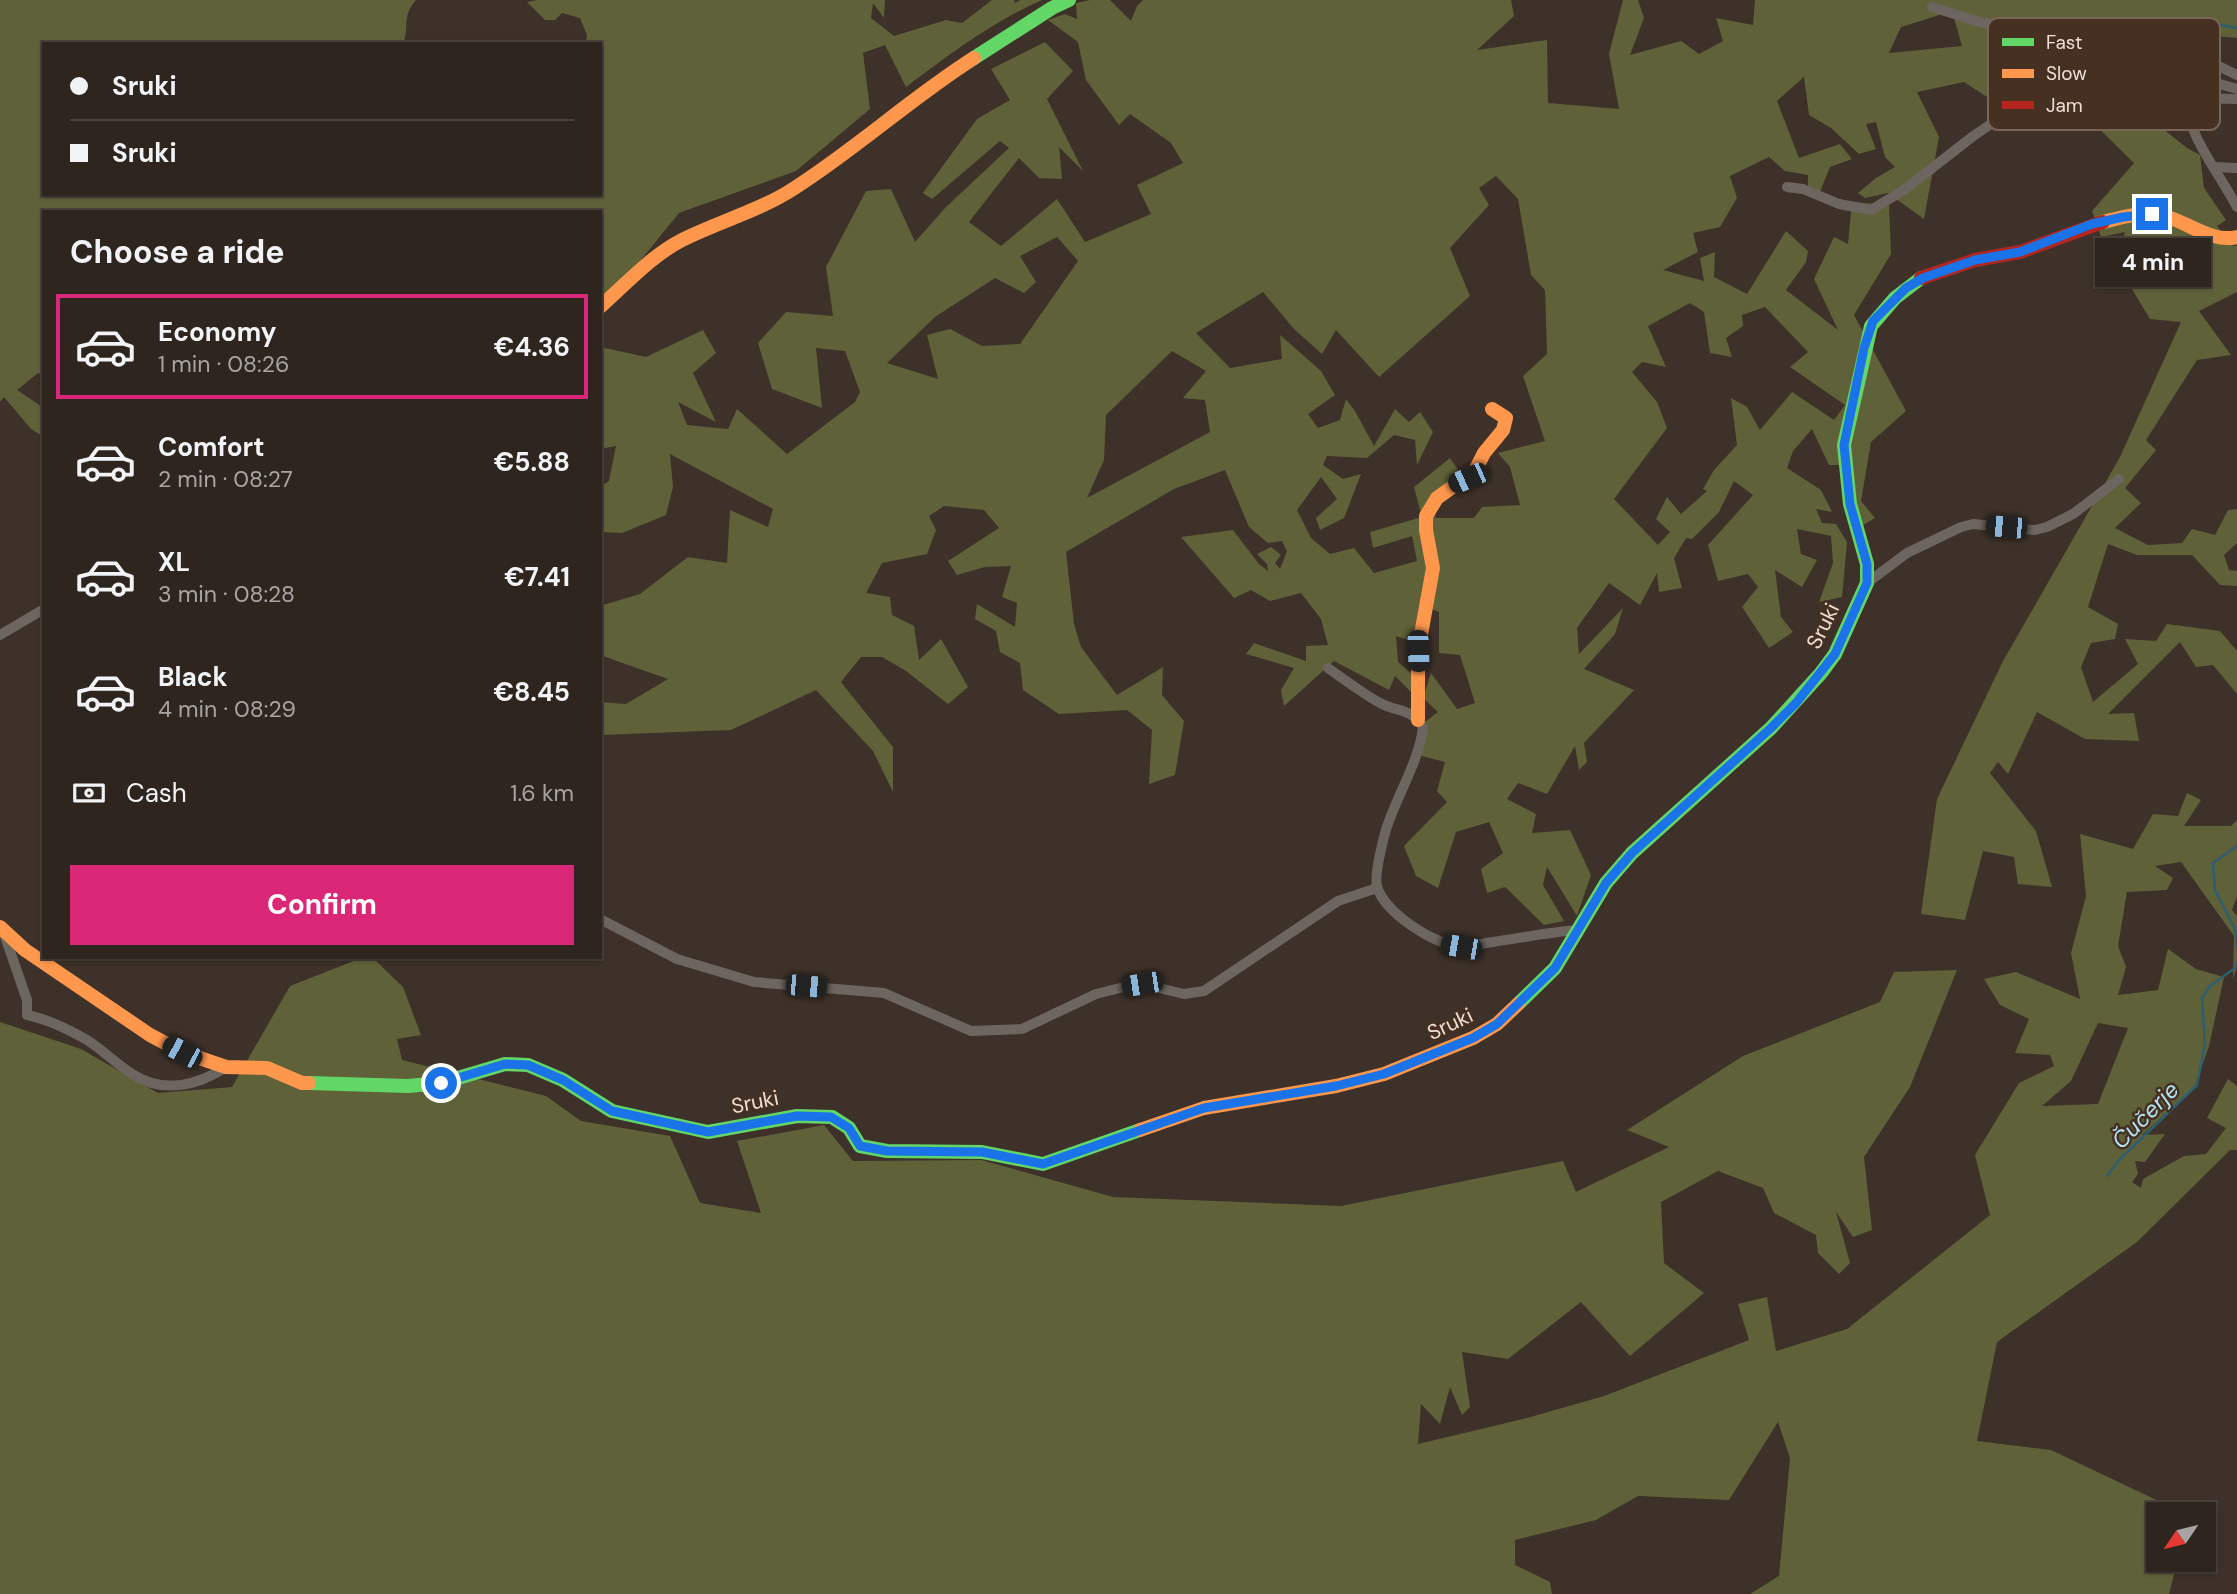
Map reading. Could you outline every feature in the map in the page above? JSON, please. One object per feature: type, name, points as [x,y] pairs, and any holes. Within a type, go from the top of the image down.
[{"type":"street","points":[[602,305],[660,254],[681,241],[791,191],[848,151],[933,84],[1052,8],[1069,0]]},
{"type":"street","points":[[1932,7],[1988,23]]},
{"type":"street","points":[[2220,67],[2237,75]]},
{"type":"street","points":[[2220,84],[2237,89]]},
{"type":"street","points":[[1787,187],[1803,189],[1839,204],[1871,209],[1904,190],[1988,126]]},
{"type":"street","points":[[2192,130],[2237,207]]},
{"type":"street","points":[[2214,167],[2237,168]]},
{"type":"street","points":[[1867,583],[1867,564],[1850,504],[1844,445],[1871,326],[1895,298],[1923,278],[1943,270],[1975,260],[2020,252],[2092,224],[2123,217],[2152,214],[2171,218],[2224,240],[2237,237]]},
{"type":"street","points":[[1418,720],[1418,651],[1433,568],[1433,556],[1426,529],[1427,511],[1441,494],[1468,478],[1480,464],[1485,451],[1502,434],[1506,419],[1492,409]]},
{"type":"street","points":[[1867,583],[1908,553],[1961,527],[1973,524],[2035,530],[2047,527],[2073,514],[2119,479]]},
{"type":"street","name":"Sruki","points":[[226,1067],[267,1068],[302,1083],[408,1086],[441,1083],[505,1064],[528,1065],[563,1080],[612,1111],[708,1132],[797,1116],[831,1117],[849,1128],[860,1146],[887,1151],[982,1152],[1043,1164],[1204,1108],[1336,1086],[1384,1074],[1473,1038],[1497,1024],[1555,968],[1606,883],[1632,853],[1771,728],[1821,673],[1835,654],[1867,583]]},
{"type":"street","points":[[0,635],[42,610]]},
{"type":"street","points":[[1328,668],[1383,704],[1405,710],[1423,727],[1422,742],[1395,801],[1384,835],[1377,888],[1405,921],[1437,942],[1461,947],[1578,930]]},
{"type":"street","points":[[602,920],[677,959],[754,982],[884,993],[971,1031],[1022,1029],[1096,994],[1124,987],[1142,984],[1184,994],[1204,990],[1339,901],[1377,888]]},
{"type":"street","points":[[2,929],[25,950],[150,1035],[182,1052],[226,1067]]},
{"type":"street","points":[[2,929],[27,999],[27,1015],[88,1040],[136,1077],[149,1082],[173,1086],[199,1083],[226,1067]]},
{"type":"green space","points":[[0,0],[416,0],[407,17],[404,42],[42,42],[42,196],[602,196],[602,42],[586,42],[587,35],[580,18],[562,13],[555,20],[545,20],[527,2],[885,0],[884,18],[873,3],[871,18],[894,36],[946,20],[962,23],[992,0],[1014,0],[1015,3],[1020,0],[1042,0],[988,29],[906,87],[885,45],[863,53],[870,109],[796,171],[679,213],[628,276],[602,296],[602,210],[42,210],[42,374],[38,373],[17,390],[42,407],[42,436],[31,429],[4,397],[0,402]]},
{"type":"green space","points":[[1090,0],[1110,0],[1131,21],[1137,6],[1143,0],[1511,0],[1514,16],[1477,50],[1547,40],[1548,103],[1619,109],[1609,54],[1623,0],[1638,0],[1644,18],[1630,55],[1681,41],[1699,54],[1723,41],[1716,18],[1753,25],[1755,0],[2237,0],[2237,38],[2220,36],[2220,18],[1988,18],[1988,98],[1964,82],[1917,92],[1939,137],[1924,219],[1888,193],[1865,198],[1858,193],[1895,167],[1885,157],[1876,122],[1866,124],[1876,149],[1859,154],[1831,128],[1809,115],[1804,77],[1777,101],[1799,158],[1840,144],[1852,159],[1830,167],[1819,194],[1808,191],[1808,175],[1785,171],[1769,157],[1730,176],[1737,198],[1720,227],[1693,233],[1698,252],[1663,270],[1704,281],[1700,258],[1715,252],[1714,277],[1747,294],[1786,231],[1808,251],[1806,262],[1786,290],[1838,330],[1814,279],[1834,237],[1848,244],[1852,202],[1889,205],[1891,254],[1854,315],[1906,411],[1871,442],[1861,501],[1875,518],[1860,527],[1839,465],[1829,465],[1812,429],[1793,451],[1787,468],[1821,490],[1832,512],[1816,509],[1822,523],[1836,524],[1847,542],[1842,597],[1819,602],[1833,563],[1831,536],[1797,529],[1801,554],[1817,560],[1802,587],[1775,570],[1781,617],[1793,632],[1769,648],[1742,607],[1758,587],[1748,574],[1718,581],[1708,545],[1753,495],[1734,481],[1719,512],[1692,539],[1686,538],[1674,558],[1682,588],[1659,592],[1657,573],[1640,605],[1609,583],[1577,628],[1579,654],[1623,608],[1615,634],[1584,669],[1634,690],[1584,743],[1587,762],[1579,770],[1575,746],[1547,794],[1518,783],[1507,799],[1536,814],[1532,833],[1570,830],[1591,875],[1577,916],[1547,867],[1543,885],[1564,921],[1544,925],[1505,887],[1487,893],[1481,869],[1503,853],[1489,822],[1456,832],[1438,888],[1416,876],[1404,846],[1447,802],[1437,791],[1445,762],[1418,755],[1420,726],[1438,712],[1423,698],[1431,673],[1457,709],[1475,703],[1460,655],[1439,653],[1439,612],[1422,606],[1415,642],[1396,636],[1398,662],[1417,678],[1414,695],[1395,676],[1389,690],[1334,661],[1284,706],[1281,690],[1294,668],[1246,654],[1254,643],[1306,661],[1306,646],[1328,645],[1321,619],[1301,593],[1270,601],[1251,590],[1234,598],[1181,537],[1233,530],[1259,564],[1268,571],[1267,564],[1257,554],[1271,547],[1281,555],[1275,563],[1280,569],[1287,551],[1282,541],[1268,543],[1249,527],[1225,470],[1174,489],[1066,552],[1074,624],[1081,647],[1117,695],[1163,667],[1162,695],[1184,721],[1175,775],[1149,784],[1152,730],[1127,710],[1059,714],[1023,690],[1020,663],[1000,652],[996,631],[975,619],[977,604],[1015,627],[1017,603],[1002,597],[1011,566],[985,567],[957,575],[948,561],[999,528],[984,510],[944,506],[929,516],[936,530],[927,554],[882,563],[866,593],[890,597],[892,615],[914,626],[919,660],[941,639],[968,687],[948,704],[906,671],[882,657],[861,657],[841,682],[893,747],[893,792],[873,751],[816,690],[731,730],[602,735],[602,702],[626,704],[668,679],[602,656],[602,605],[640,594],[688,557],[727,563],[730,510],[768,527],[773,509],[670,454],[673,487],[666,515],[622,533],[602,532],[602,486],[609,481],[616,446],[602,449],[602,347],[646,357],[703,330],[716,353],[693,373],[716,422],[678,402],[687,425],[728,429],[737,409],[787,454],[855,402],[860,392],[845,351],[816,348],[822,408],[772,389],[758,343],[786,312],[833,316],[826,267],[866,191],[891,189],[915,242],[946,207],[1009,148],[1000,141],[932,199],[923,193],[977,119],[1010,100],[991,69],[1045,42],[1073,71],[1047,99],[1083,171],[1059,147],[1062,179],[1039,178],[1019,158],[969,222],[1001,246],[1057,199],[1085,242],[1151,214],[1137,185],[1183,163],[1171,143],[1130,114],[1119,125],[1086,80],[1078,42],[1048,20],[1065,14],[1077,19],[1076,3]],"holes":[[[1952,11],[1962,46],[1889,53],[1901,27]],[[1496,176],[1518,199],[1531,275],[1545,290],[1547,354],[1523,376],[1545,441],[1498,453],[1510,467],[1520,505],[1482,507],[1474,518],[1436,518],[1432,507],[1465,480],[1450,458],[1414,487],[1422,517],[1370,532],[1373,548],[1412,536],[1417,561],[1374,573],[1354,548],[1330,554],[1311,538],[1297,510],[1321,477],[1337,499],[1316,518],[1320,530],[1344,518],[1361,474],[1343,479],[1323,465],[1327,456],[1367,458],[1394,435],[1415,440],[1417,465],[1433,432],[1420,412],[1409,422],[1395,409],[1374,446],[1346,399],[1340,420],[1318,428],[1308,414],[1335,395],[1321,371],[1280,335],[1282,359],[1230,368],[1196,333],[1263,292],[1294,329],[1322,354],[1336,330],[1379,377],[1470,296],[1450,248],[1489,205],[1479,188]],[[1057,237],[1078,261],[1020,344],[982,346],[950,329],[927,335],[938,379],[887,363],[935,317],[995,278],[1024,293],[1036,282],[1020,256]],[[1690,303],[1704,312],[1710,353],[1732,357],[1726,338],[1743,326],[1742,315],[1765,307],[1808,352],[1790,367],[1845,405],[1834,420],[1792,392],[1760,430],[1747,407],[1731,398],[1737,445],[1714,470],[1703,489],[1707,491],[1681,514],[1667,497],[1656,519],[1670,532],[1658,545],[1614,499],[1667,428],[1657,402],[1632,372],[1642,362],[1666,367],[1648,326]],[[1172,351],[1206,371],[1183,398],[1205,400],[1210,432],[1087,498],[1104,460],[1106,415]]]},
{"type":"green space","points":[[2100,130],[2164,130],[2200,155],[2204,188],[2226,220],[2217,226],[2233,246],[2237,245],[2237,292],[2199,311],[2231,355],[2197,360],[2146,440],[2156,450],[2125,488],[2141,503],[2115,528],[2148,545],[2182,543],[2192,529],[2215,535],[2228,510],[2237,509],[2237,543],[2224,555],[2229,570],[2237,571],[2237,586],[2220,585],[2192,555],[2137,555],[2108,544],[2088,607],[2118,624],[2115,639],[2091,643],[2081,667],[2093,702],[2138,664],[2125,639],[2156,641],[2167,624],[2220,631],[2237,651],[2237,694],[2213,665],[2196,667],[2180,642],[2108,714],[2134,713],[2139,741],[2085,739],[2037,712],[2008,774],[1998,762],[1990,773],[2036,831],[2052,887],[2018,884],[2014,857],[1983,851],[1965,920],[1921,914],[1937,799],[2003,661],[2120,457],[2181,322],[2150,319],[2115,261],[2125,232],[2101,237],[2092,211],[2134,163]]},
{"type":"green space","points":[[2187,793],[2201,800],[2184,826],[2231,826],[2237,820],[2237,896],[2232,910],[2237,916],[2237,967],[2233,979],[2234,936],[2181,862],[2155,866],[2173,878],[2167,890],[2127,892],[2118,946],[2126,967],[2118,995],[2158,990],[2168,949],[2196,969],[2224,977],[2209,1046],[2194,1088],[2142,1135],[2165,1134],[2145,1162],[2135,1161],[2138,1174],[2132,1182],[2141,1188],[2143,1179],[2184,1156],[2206,1154],[2226,1128],[2207,1118],[2228,1079],[2237,1086],[2237,1150],[2230,1150],[2137,1242],[1997,1342],[1977,1441],[2051,1450],[2161,1502],[2146,1502],[2146,1572],[2175,1572],[2169,1594],[1750,1594],[1779,1576],[1790,1458],[1778,1422],[1729,1500],[1638,1496],[1596,1520],[1515,1540],[1515,1565],[1550,1582],[1552,1594],[0,1594],[0,1022],[81,1049],[158,1093],[232,1087],[290,986],[359,959],[374,959],[403,987],[421,1035],[397,1039],[402,1060],[546,1096],[581,1121],[670,1136],[700,1203],[761,1213],[737,1141],[824,1125],[853,1161],[981,1160],[1113,1197],[1341,1206],[1563,1161],[1576,1192],[1669,1147],[1627,1130],[1743,1056],[1880,1002],[1894,972],[1957,970],[1910,1087],[1864,1157],[1872,1230],[1853,1237],[1836,1212],[1850,1263],[1839,1274],[1818,1253],[1816,1235],[1774,1213],[1763,1188],[1718,1171],[1661,1202],[1664,1263],[1704,1293],[1630,1356],[1581,1302],[1508,1359],[1462,1352],[1470,1407],[1462,1415],[1450,1387],[1440,1424],[1421,1404],[1418,1444],[1604,1396],[1749,1340],[1738,1304],[1767,1297],[1776,1351],[1847,1329],[1990,1215],[1975,1155],[2019,1083],[2054,1066],[2050,1055],[2015,1053],[2029,1019],[2000,1005],[1984,979],[2016,972],[2080,999],[2071,953],[2086,896],[2080,834],[2133,849],[2153,814],[2178,816]],"holes":[[[2098,1023],[2128,1028],[2098,1104],[2042,1106],[2071,1081]]]},
{"type":"waterway","points":[[2220,25],[2237,28]]},
{"type":"waterway","name":"Čučerje","points":[[2237,846],[2213,863],[2215,890],[2235,929],[2237,946]]},
{"type":"waterway","name":"Čučerje","points":[[2107,1176],[2120,1159],[2197,1085],[2205,1044],[2202,998],[2210,986],[2235,968],[2237,962]]},
{"type":"traffic: fast","points":[[974,58],[1069,0]]},
{"type":"traffic: fast","points":[[1518,1004],[1555,968],[1606,883],[1632,853],[1771,728],[1835,654],[1867,583],[1867,564],[1850,504],[1844,445],[1871,326],[1895,298],[1921,278]]},
{"type":"traffic: fast","points":[[309,1083],[408,1086],[441,1083],[505,1064],[528,1065],[563,1080],[612,1111],[708,1132],[797,1116],[832,1117],[849,1128],[860,1146],[887,1151],[982,1152],[1043,1164],[1140,1130]]},
{"type":"traffic: slow","points":[[602,305],[649,262],[671,247],[793,189],[974,58]]},
{"type":"traffic: slow","points":[[2103,222],[2153,214],[2174,219],[2216,237],[2237,237]]},
{"type":"traffic: slow","points":[[1418,720],[1418,651],[1433,568],[1426,516],[1437,498],[1475,471],[1484,453],[1503,430],[1506,418],[1492,409]]},
{"type":"traffic: slow","points":[[0,927],[25,950],[150,1035],[182,1052],[226,1067],[267,1068],[302,1083],[309,1083]]},
{"type":"traffic: slow","points":[[1140,1130],[1204,1108],[1336,1086],[1384,1074],[1473,1038],[1497,1024],[1518,1004]]},
{"type":"traffic: jam","points":[[1921,278],[1975,260],[2020,252],[2103,222]]},
{"type":"route","points":[[441,1083],[505,1064],[528,1065],[563,1080],[612,1111],[708,1132],[797,1116],[831,1117],[849,1128],[860,1146],[887,1151],[982,1152],[1043,1164],[1204,1108],[1336,1086],[1384,1074],[1473,1038],[1497,1024],[1555,968],[1606,883],[1632,853],[1771,728],[1796,703],[1835,654],[1867,583],[1867,564],[1850,504],[1844,445],[1864,348],[1873,321],[1906,288],[1943,270],[1975,260],[2020,252],[2092,224],[2152,214]]}]
